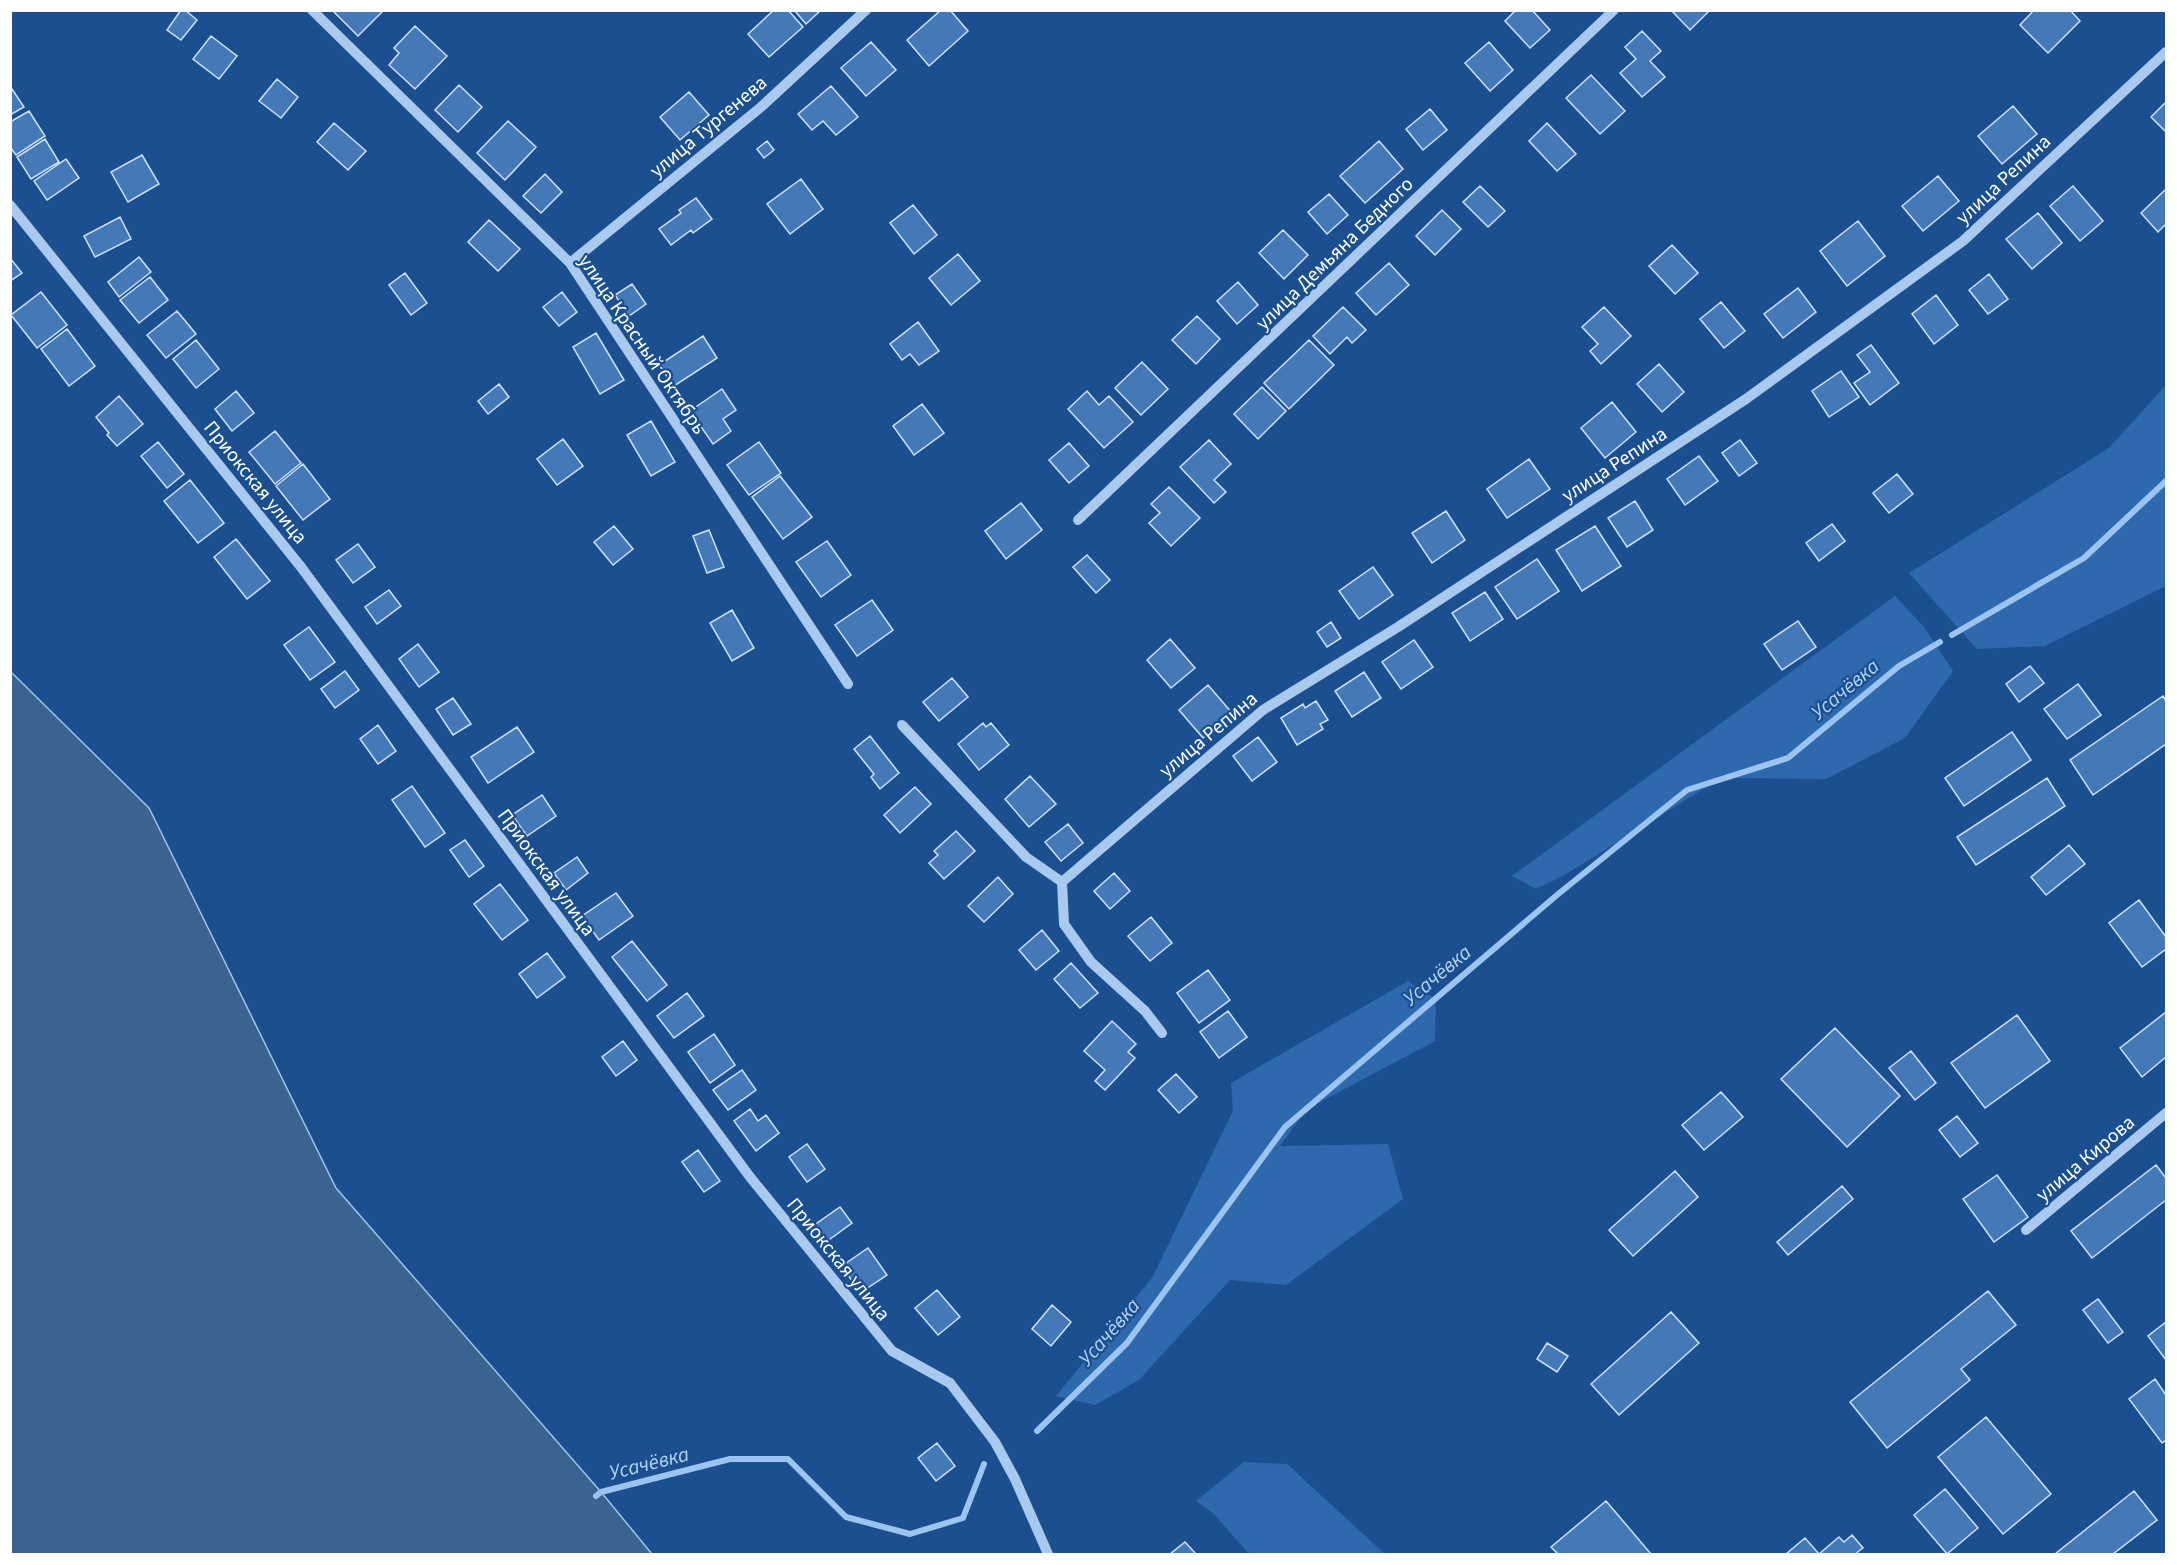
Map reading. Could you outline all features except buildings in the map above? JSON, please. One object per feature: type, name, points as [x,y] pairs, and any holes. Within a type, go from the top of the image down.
[{"type":"street","name":"улица Красный Октябрь","points":[[312,10],[570,263],[848,684]]},
{"type":"street","name":"улица Тургенева","points":[[570,263],[761,107],[866,10]]},
{"type":"street","name":"улица Демьяна Бедного","points":[[1078,520],[1614,10]]},
{"type":"street","name":"улица Репина","points":[[1062,882],[1263,710],[1398,627],[1746,399],[1963,241],[2166,52]]},
{"type":"street","name":"Приокская улица","points":[[10,205],[301,567],[750,1177],[892,1351],[950,1383],[989,1433],[1015,1479],[1048,1554]]},
{"type":"street","points":[[902,725],[1026,857],[1062,882],[1064,924],[1091,962],[1145,1011],[1162,1033]]},
{"type":"street","name":"улица Кирова","points":[[2026,1230],[2166,1113]]},
{"type":"shaded area","points":[[2166,385],[2166,586],[2045,646],[1977,649],[1909,573],[2109,448]]},
{"type":"shaded area","points":[[1895,596],[1924,627],[1953,671],[1905,738],[1826,779],[1721,778],[1563,876],[1536,889],[1512,876]]},
{"type":"shaded area","points":[[10,671],[149,808],[336,1188],[601,1492],[652,1554],[11,1554]]},
{"type":"shaded area","points":[[1408,981],[1436,1000],[1435,1041],[1307,1109],[1280,1146],[1388,1144],[1403,1199],[1286,1285],[1230,1280],[1139,1380],[1095,1405],[1056,1396],[1152,1278],[1233,1111],[1231,1083]]},
{"type":"shaded area","points":[[1244,1462],[1287,1464],[1385,1554],[1249,1554],[1214,1514],[1196,1501]]},
{"type":"waterway","name":"Усачёвка","points":[[1952,635],[2084,558],[2166,481]]},
{"type":"waterway","name":"Усачёвка","points":[[1037,1431],[1127,1343],[1285,1127],[1557,895],[1687,790],[1788,758],[1899,666],[1940,642]]},
{"type":"waterway","name":"Усачёвка","points":[[596,1496],[601,1492],[730,1459],[788,1459],[846,1517],[910,1534],[963,1518],[984,1464]]}]
